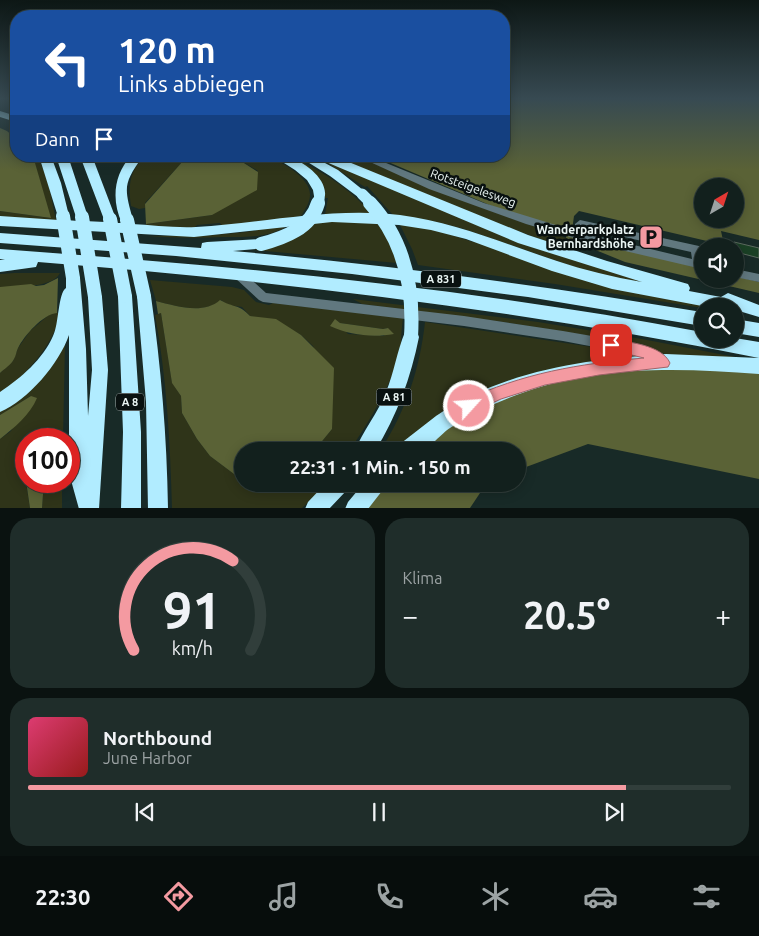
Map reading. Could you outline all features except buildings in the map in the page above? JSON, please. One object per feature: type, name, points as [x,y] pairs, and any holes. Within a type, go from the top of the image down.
[{"type":"highway","points":[[47,162],[55,183],[63,216],[73,278],[72,300],[78,473],[90,508]]},
{"type":"highway","name":"A 8","points":[[64,162],[82,217],[96,297],[100,370],[90,508]]},
{"type":"highway","name":"A 8","points":[[89,162],[110,219],[124,296],[132,432],[131,508]]},
{"type":"highway","points":[[131,162],[120,181],[144,296],[154,385],[158,508]]},
{"type":"highway","points":[[177,252],[207,247],[261,244],[287,236],[301,227],[314,213],[319,199],[318,187],[313,178],[300,167],[290,162]]},
{"type":"highway","name":"A 81","points":[[313,162],[334,173],[362,194],[387,223],[404,258],[413,301],[411,337],[405,366],[380,426],[370,442]]},
{"type":"highway","points":[[338,162],[397,185],[473,219],[543,246],[649,280],[731,300],[758,311]]},
{"type":"highway","points":[[0,221],[194,232],[332,217],[399,220],[431,225],[469,235],[557,267],[603,281],[694,298]]},
{"type":"highway","name":"A 831","points":[[0,238],[177,252],[468,283],[554,295],[694,319]]},
{"type":"highway","name":"A 831","points":[[0,254],[238,274],[518,308],[637,327],[759,350]]},
{"type":"highway","points":[[0,266],[25,264],[48,258]]},
{"type":"highway","points":[[0,403],[32,377],[52,351],[64,328],[72,300]]},
{"type":"highway","points":[[744,308],[758,311]]},
{"type":"highway","points":[[744,328],[759,330]]},
{"type":"highway","points":[[418,442],[459,412],[485,398],[514,387],[583,370],[663,363],[705,362],[759,366]]},
{"type":"highway","points":[[315,508],[331,492]]},
{"type":"highway","points":[[355,508],[368,492]]},
{"type":"lane","name":"Rotsteigelesweg","points":[[376,162],[483,206],[579,235],[694,263]]},
{"type":"lane","points":[[238,274],[263,297],[464,321],[563,336],[644,351],[663,363]]},
{"type":"lane","points":[[744,275],[759,278]]},
{"type":"green space","points":[[510,123],[759,123],[759,240],[721,231],[722,238],[694,238],[579,211],[574,216],[571,237],[694,266],[694,278],[625,262],[566,238],[567,230],[499,209],[388,162],[510,162]]},
{"type":"green space","points":[[0,128],[10,134],[10,162],[35,162],[51,218],[0,211]]},
{"type":"green space","points":[[35,162],[40,162],[44,172],[56,220],[0,217],[0,211],[50,218]]},
{"type":"green space","points":[[139,162],[182,162],[145,203],[145,208],[139,209],[131,206],[130,192],[131,179]]},
{"type":"green space","points":[[182,162],[242,162],[258,172],[257,190],[212,215],[146,224],[145,204]]},
{"type":"green space","points":[[243,162],[280,162],[294,171],[306,182],[310,195],[306,209],[301,216],[223,228],[220,223],[197,225],[192,230],[146,226],[146,224],[212,215],[258,171]]},
{"type":"green space","points":[[299,162],[302,162],[336,182],[371,213],[325,214],[328,198],[325,198],[324,190],[318,177],[308,167]]},
{"type":"green space","points":[[326,162],[647,283],[601,276],[464,229],[437,222],[393,215],[367,186],[365,187]]},
{"type":"green space","points":[[348,162],[371,162],[469,203],[566,238],[567,249],[469,213]]},
{"type":"green space","points":[[377,221],[390,243],[397,263],[254,250],[316,222]]},
{"type":"green space","points":[[399,223],[430,228],[473,242],[475,240],[661,298],[694,303],[694,307],[555,284],[418,265]]},
{"type":"green space","points":[[283,225],[284,228],[277,231],[255,236],[195,238],[147,236],[203,236],[247,232]]},
{"type":"green space","points":[[60,273],[50,282],[42,284],[24,287],[0,287],[0,274]]},
{"type":"green space","points":[[58,278],[57,313],[46,317],[34,326],[18,348],[13,361],[0,373],[0,287],[31,284],[36,286],[44,285]]},
{"type":"green space","points":[[744,278],[759,282],[759,293],[737,288],[744,288]]},
{"type":"green space","points":[[150,280],[232,287],[244,290],[256,302],[269,305],[273,303],[403,318],[399,356],[381,400],[355,442],[321,442],[332,429],[332,404],[313,346],[301,335],[289,328],[250,316],[242,307],[228,305],[221,300],[214,305],[206,307],[181,307],[156,301]],"holes":[[[335,319],[340,323],[383,329],[388,328],[384,336],[348,334]]]},
{"type":"green space","points":[[353,299],[538,322],[735,357],[674,358],[640,344],[503,322],[362,304]]},
{"type":"green space","points":[[220,300],[239,308],[250,316],[276,319],[301,335],[334,368],[332,429],[321,442],[234,442],[234,474],[210,456],[197,439],[182,413],[181,396],[172,383],[161,313],[158,314],[156,301],[189,308],[213,305]]},
{"type":"green space","points":[[51,313],[61,313],[57,326],[45,348],[20,378],[0,396],[0,373],[13,361],[18,348],[30,331]]},
{"type":"green space","points":[[161,313],[172,382],[181,396],[182,413],[197,439],[210,456],[234,474],[234,492],[319,492],[302,508],[172,508],[165,387],[155,315]]},
{"type":"green space","points":[[335,319],[340,323],[383,329],[388,328],[394,334],[369,336],[345,332],[330,326]]},
{"type":"green space","points":[[425,322],[639,354],[644,357],[418,435],[409,442],[385,442],[410,389],[423,339]]},
{"type":"green space","points":[[65,344],[63,428],[15,428],[15,493],[28,493],[30,508],[0,508],[0,439],[11,431],[31,396],[0,415],[0,410]]},
{"type":"green space","points":[[641,369],[755,369],[759,374],[759,479],[588,444],[526,467],[526,442],[428,442],[450,425],[522,390],[580,376]]},
{"type":"green space","points":[[31,396],[37,398],[26,416],[0,439],[0,415]]},
{"type":"green space","points":[[379,492],[481,492],[470,508],[366,508]]},
{"type":"green space","points":[[28,493],[43,493],[42,508],[30,508]]},
{"type":"green space","points":[[43,493],[62,493],[62,508],[42,508]]},
{"type":"place","name":"Wanderparkplatz Bernhardshöhe","points":[[651,237]]},
{"type":"route","points":[[469,406],[499,392],[567,373],[599,368],[663,363],[644,351],[611,345]]}]
